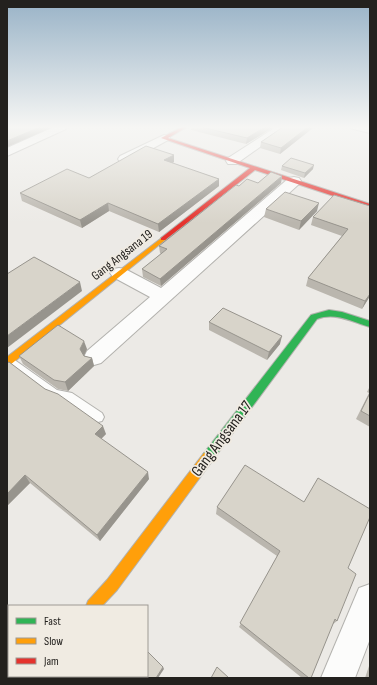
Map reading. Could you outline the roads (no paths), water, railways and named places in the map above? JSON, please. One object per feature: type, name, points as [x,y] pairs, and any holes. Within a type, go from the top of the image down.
[{"type":"street","points":[[112,165],[124,159]]},
{"type":"street","points":[[226,159],[370,206]]},
{"type":"street","name":"Gang Angsana 19","points":[[8,361],[254,168]]},
{"type":"street","points":[[94,357],[294,181]]},
{"type":"street","points":[[119,274],[163,296]]},
{"type":"street","name":"Gang Angsana 17","points":[[94,605],[112,585],[314,317],[319,314],[331,312],[339,313],[370,324]]},
{"type":"street","points":[[338,678],[370,599]]},
{"type":"lane","points":[[8,361],[53,393],[60,396],[68,396],[98,417]]}]
